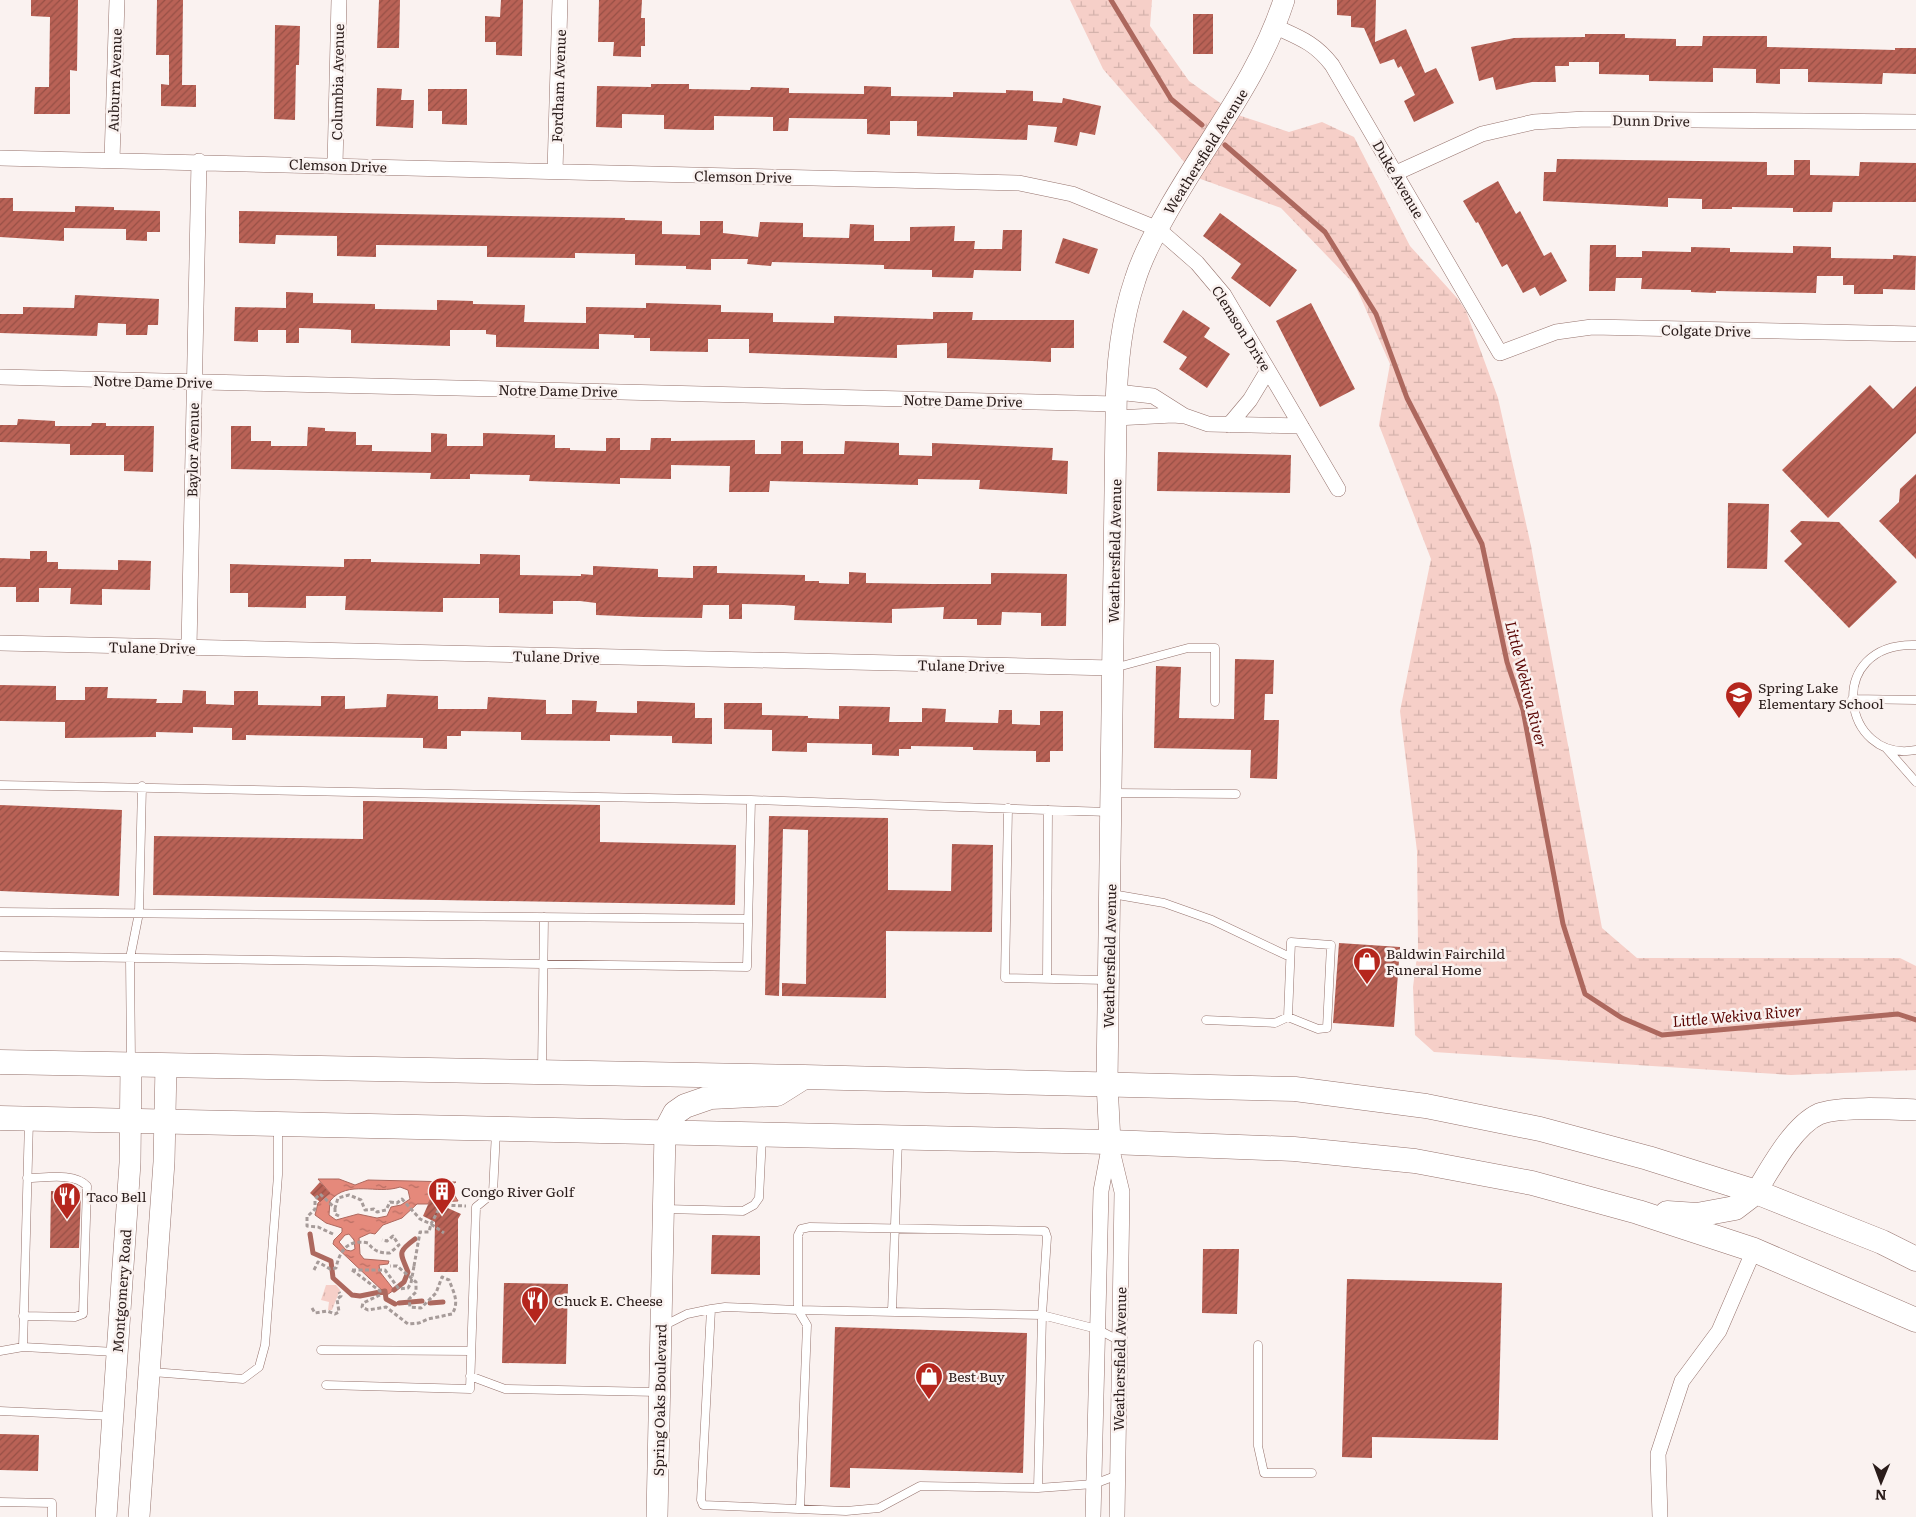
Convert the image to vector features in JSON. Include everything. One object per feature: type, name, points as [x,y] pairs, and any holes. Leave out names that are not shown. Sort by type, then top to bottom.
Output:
[{"type":"main road","points":[[0,1062],[804,1076],[1296,1089],[1426,1106],[1540,1129],[1648,1158],[1756,1192],[1882,1242],[1916,1259]]},
{"type":"main road","points":[[666,1132],[675,1113],[685,1106],[712,1097],[777,1094],[804,1076]]},
{"type":"main road","points":[[0,1118],[1110,1142],[1294,1149],[1415,1161],[1532,1183],[1638,1212],[1754,1250],[1916,1320]]},
{"type":"main road","points":[[1638,1212],[1697,1215],[1735,1208],[1756,1192]]},
{"type":"street","name":"Auburn Avenue","points":[[112,160],[117,0]]},
{"type":"street","name":"Columbia Avenue","points":[[336,165],[339,0]]},
{"type":"street","name":"Fordham Avenue","points":[[555,171],[560,0]]},
{"type":"street","name":"Weathersfield Avenue","points":[[1117,1517],[1118,1340],[1122,1192],[1110,1142],[1107,1083],[1116,405],[1124,318],[1135,278],[1158,228],[1192,169],[1253,74],[1276,27],[1284,0]]},
{"type":"street","name":"Duke Avenue","points":[[1276,27],[1305,40],[1320,50],[1332,65],[1500,353]]},
{"type":"street","name":"Dunn Drive","points":[[1396,173],[1482,134],[1534,122],[1595,119],[1916,122]]},
{"type":"street","name":"Clemson Drive","points":[[0,158],[1020,183],[1072,194],[1158,228],[1197,263],[1224,295],[1338,489]]},
{"type":"street","name":"Baylor Avenue","points":[[189,648],[199,162]]},
{"type":"street","name":"Colgate Drive","points":[[1500,353],[1556,332],[1592,327],[1916,334]]},
{"type":"street","points":[[1229,425],[1250,400],[1268,370]]},
{"type":"street","name":"Notre Dame Drive","points":[[0,377],[1116,405],[1155,415],[1185,416]]},
{"type":"street","name":"Notre Dame Drive","points":[[1116,405],[1153,396],[1185,416],[1208,424],[1301,426]]},
{"type":"street","name":"Tulane Drive","points":[[0,643],[1113,668]]},
{"type":"street","name":"Montgomery Road","points":[[106,1517],[111,1416],[130,1164],[131,1065]]},
{"type":"street","points":[[139,1517],[164,1162],[166,1065]]},
{"type":"street","points":[[1756,1192],[1789,1139],[1819,1114],[1853,1109],[1916,1110]]},
{"type":"street","name":"Spring Oaks Boulevard","points":[[657,1517],[666,1132]]},
{"type":"street","name":"Weathersfield Avenue","points":[[1093,1517],[1101,1191],[1110,1142]]},
{"type":"street","points":[[1660,1517],[1658,1454],[1682,1381],[1719,1331],[1754,1250]]},
{"type":"lane","points":[[1916,645],[1898,644],[1880,651],[1865,663],[1855,680],[1852,699],[1856,719],[1864,731],[1868,736],[1886,748],[1916,782]]},
{"type":"lane","points":[[1113,668],[1188,648],[1215,648],[1215,702]]},
{"type":"lane","points":[[1852,699],[1916,700]]},
{"type":"lane","points":[[1886,748],[1906,752],[1916,750]]},
{"type":"lane","points":[[0,785],[142,786],[751,800],[1048,810],[1111,802],[1236,794]]},
{"type":"lane","points":[[131,1065],[130,958],[139,912],[142,786]]},
{"type":"lane","points":[[0,956],[747,967],[751,800]]},
{"type":"lane","points":[[1008,808],[1005,978],[1108,980]]},
{"type":"lane","points":[[1047,979],[1048,810]]},
{"type":"lane","points":[[1110,894],[1164,903],[1196,914],[1290,957]]},
{"type":"lane","points":[[0,912],[748,919]]},
{"type":"lane","points":[[542,1072],[544,917]]},
{"type":"lane","points":[[1206,1020],[1275,1022],[1288,1017],[1318,1029],[1327,1028],[1331,945],[1290,942],[1288,1017]]},
{"type":"lane","points":[[22,1347],[29,1118]]},
{"type":"lane","points":[[149,1372],[243,1379],[259,1367],[265,1345],[272,1268],[278,1175],[278,1124]]},
{"type":"lane","points":[[326,1385],[470,1388],[476,1207],[493,1193],[496,1129]]},
{"type":"lane","points":[[664,1209],[743,1211],[754,1206],[759,1198],[762,1134]]},
{"type":"lane","points":[[892,1312],[898,1137]]},
{"type":"lane","points":[[23,1316],[75,1318],[84,1314],[87,1186],[81,1180],[69,1178],[27,1178]]},
{"type":"lane","points":[[800,1509],[806,1325],[798,1310],[798,1235],[802,1229],[895,1228],[1045,1231],[1047,1237],[1042,1315],[1038,1488]]},
{"type":"lane","points":[[661,1326],[687,1314],[724,1307],[1042,1315],[1097,1329],[1118,1340]]},
{"type":"lane","points":[[711,1309],[703,1505],[846,1511],[879,1508],[920,1486],[1038,1488],[1094,1484],[1118,1475]]},
{"type":"lane","points":[[1258,1345],[1258,1446],[1264,1472],[1312,1473]]},
{"type":"lane","points":[[0,1351],[22,1347],[116,1352]]},
{"type":"lane","points":[[321,1350],[471,1351]]},
{"type":"lane","points":[[470,1376],[505,1389],[660,1392]]},
{"type":"lane","points":[[0,1411],[111,1416]]},
{"type":"lane","points":[[0,1502],[52,1503],[52,1517]]},
{"type":"path","points":[[441,1192],[446,1206]]},
{"type":"path","points":[[333,1234],[318,1227],[308,1226],[307,1218],[315,1209],[315,1199],[320,1194],[335,1208]]},
{"type":"path","points":[[339,1216],[335,1214],[338,1198],[349,1195],[361,1200],[365,1210],[374,1209],[377,1212],[386,1210],[390,1202],[397,1204],[402,1199],[405,1200],[416,1215],[444,1233]]},
{"type":"path","points":[[390,1266],[397,1266],[416,1282],[416,1292],[409,1300],[410,1308],[421,1308],[430,1300],[441,1285],[442,1278],[450,1282],[450,1288],[456,1300],[456,1308],[452,1314],[428,1318],[419,1324],[408,1324],[386,1307],[372,1311],[362,1307],[363,1303],[368,1299],[380,1293],[352,1270],[385,1270],[399,1289],[408,1288],[411,1283],[414,1266],[420,1232],[429,1232],[431,1224],[442,1205],[466,1206]]},
{"type":"path","points":[[314,1270],[318,1262],[332,1269],[336,1268],[346,1246],[354,1242],[368,1243],[374,1251],[382,1253],[390,1253],[399,1245],[393,1236],[387,1241],[382,1240]]},
{"type":"path","points":[[312,1308],[315,1313],[327,1311],[335,1314],[339,1312],[337,1299],[341,1296],[339,1292]]},
{"type":"green space","points":[[1070,0],[1152,0],[1150,26],[1189,81],[1223,105],[1185,163],[1103,69]]},
{"type":"green space","points":[[1238,115],[1289,132],[1322,122],[1354,137],[1410,246],[1458,299],[1466,311],[1498,398],[1531,546],[1602,928],[1637,958],[1900,958],[1916,966],[1916,1070],[1791,1075],[1434,1052],[1415,1035],[1413,987],[1418,948],[1417,851],[1400,711],[1431,559],[1379,425],[1390,364],[1355,285],[1281,208],[1198,178]]},
{"type":"green space","points":[[326,1285],[336,1285],[340,1290],[332,1310],[328,1310],[329,1302],[321,1300]]},
{"type":"water","points":[[318,1179],[339,1179],[355,1185],[368,1180],[456,1182],[449,1186],[458,1201],[434,1202],[430,1200],[428,1204],[417,1204],[402,1218],[383,1225],[375,1234],[370,1233],[359,1238],[360,1254],[364,1259],[389,1261],[388,1264],[379,1265],[380,1272],[394,1290],[387,1295],[333,1244],[334,1240],[342,1232],[342,1228],[326,1223],[315,1215],[318,1203],[330,1193]],"holes":[[[400,1187],[408,1190],[410,1199],[401,1205],[391,1207],[387,1216],[377,1218],[358,1214],[336,1220],[329,1215],[330,1201],[337,1194],[354,1189],[391,1189]],[[349,1234],[354,1240],[355,1249],[351,1251],[346,1250],[339,1242],[345,1235]]]},
{"type":"building","points":[[31,0],[78,0],[77,71],[70,70],[70,114],[34,114],[35,87],[49,87],[50,17],[31,16]]},
{"type":"building","points":[[157,0],[183,0],[182,85],[196,85],[196,107],[161,106],[161,84],[169,85],[169,55],[156,55]]},
{"type":"building","points":[[379,0],[400,0],[399,48],[377,48]]},
{"type":"building","points":[[501,0],[523,0],[522,56],[496,55],[496,42],[485,42],[485,16],[500,17]]},
{"type":"building","points":[[599,0],[642,0],[641,18],[645,18],[645,46],[641,46],[641,57],[613,56],[614,42],[598,42]]},
{"type":"building","points":[[1337,0],[1376,0],[1375,42],[1406,29],[1425,73],[1436,68],[1454,103],[1414,122],[1404,101],[1415,95],[1401,66],[1398,68],[1394,59],[1380,64],[1364,28],[1351,27],[1351,16],[1337,15]]},
{"type":"building","points":[[1193,14],[1213,14],[1213,54],[1193,54]]},
{"type":"building","points":[[275,25],[300,26],[299,65],[296,65],[295,120],[274,119]]},
{"type":"building","points":[[1585,34],[1625,34],[1625,38],[1676,39],[1676,46],[1702,46],[1703,36],[1767,36],[1767,47],[1895,50],[1895,48],[1916,48],[1916,74],[1883,73],[1882,84],[1808,82],[1808,69],[1780,69],[1780,84],[1756,83],[1756,69],[1713,68],[1713,82],[1649,81],[1649,75],[1599,74],[1599,62],[1569,62],[1569,66],[1555,66],[1556,82],[1532,82],[1496,90],[1493,77],[1479,81],[1471,47],[1514,38],[1585,37]]},
{"type":"building","points":[[651,84],[689,84],[689,89],[750,90],[751,87],[789,88],[789,93],[864,94],[864,86],[891,87],[891,96],[953,97],[953,92],[1006,93],[1006,90],[1033,91],[1033,101],[1062,103],[1063,98],[1101,106],[1095,135],[1080,132],[1077,146],[1054,142],[1057,127],[1028,125],[1027,140],[917,136],[917,121],[890,121],[890,135],[867,134],[867,119],[789,118],[788,131],[773,131],[773,117],[714,116],[714,130],[700,130],[664,129],[664,115],[622,114],[622,128],[596,127],[597,86],[651,87]]},
{"type":"building","points":[[377,88],[402,89],[401,100],[414,100],[413,128],[376,126]]},
{"type":"building","points":[[428,89],[467,89],[467,125],[442,124],[442,111],[428,111]]},
{"type":"building","points":[[1557,159],[1767,162],[1767,175],[1794,175],[1794,160],[1810,160],[1810,175],[1859,176],[1860,162],[1916,163],[1916,202],[1833,202],[1832,212],[1793,212],[1793,208],[1732,207],[1732,209],[1702,209],[1702,199],[1668,198],[1668,207],[1543,201],[1544,172],[1556,172]]},
{"type":"building","points":[[1498,181],[1516,214],[1520,211],[1544,256],[1551,252],[1567,281],[1540,296],[1535,287],[1523,293],[1507,264],[1502,267],[1478,222],[1476,223],[1463,201]]},
{"type":"building","points":[[0,198],[13,198],[13,211],[75,212],[75,206],[114,207],[114,210],[160,211],[160,232],[147,232],[147,241],[126,240],[126,229],[64,228],[64,241],[0,237]]},
{"type":"building","points":[[239,211],[625,218],[625,220],[662,221],[662,234],[700,235],[700,221],[723,221],[723,233],[758,237],[760,222],[803,223],[803,237],[849,238],[850,224],[874,225],[874,241],[910,241],[910,227],[955,226],[954,241],[975,241],[974,249],[1002,249],[1003,230],[1022,230],[1021,271],[974,270],[973,278],[932,277],[932,270],[884,269],[884,265],[772,262],[771,266],[747,264],[748,259],[711,259],[711,270],[686,269],[686,266],[635,265],[635,254],[575,253],[575,258],[487,257],[487,246],[376,245],[376,257],[337,256],[337,236],[276,235],[275,244],[239,243]]},
{"type":"building","points":[[1220,213],[1297,270],[1270,307],[1231,278],[1241,264],[1203,236]]},
{"type":"building","points":[[1063,238],[1098,249],[1089,274],[1055,263]]},
{"type":"building","points":[[1590,245],[1616,245],[1616,257],[1642,257],[1642,251],[1691,252],[1691,247],[1730,248],[1730,252],[1793,253],[1793,246],[1831,247],[1831,258],[1893,259],[1893,255],[1916,256],[1915,290],[1883,289],[1883,294],[1854,294],[1854,285],[1843,285],[1843,276],[1817,276],[1816,293],[1716,291],[1716,293],[1691,292],[1691,290],[1641,289],[1642,278],[1616,278],[1615,291],[1589,291]]},
{"type":"building","points":[[286,292],[313,293],[313,303],[375,304],[375,309],[437,310],[437,300],[473,301],[473,304],[525,305],[524,322],[586,323],[586,307],[646,308],[646,303],[721,305],[721,312],[773,313],[773,322],[834,323],[834,316],[933,319],[933,312],[973,312],[972,320],[1074,320],[1074,348],[1051,348],[1051,362],[947,358],[947,343],[897,345],[897,358],[749,353],[749,339],[708,339],[708,352],[650,351],[650,338],[634,338],[634,335],[599,334],[599,349],[496,347],[496,335],[486,334],[486,330],[450,330],[450,346],[351,343],[351,330],[299,328],[299,343],[286,343],[286,330],[258,330],[258,342],[234,341],[235,307],[286,308]]},
{"type":"building","points":[[75,295],[159,299],[158,325],[148,325],[147,335],[126,335],[126,324],[98,323],[97,336],[0,333],[0,314],[23,314],[23,307],[74,308]]},
{"type":"building","points":[[1311,303],[1355,389],[1320,407],[1276,321]]},
{"type":"building","points":[[1183,310],[1210,328],[1204,337],[1230,354],[1207,388],[1179,369],[1187,357],[1163,342]]},
{"type":"building","points":[[1870,385],[1893,409],[1916,386],[1916,433],[1828,518],[1782,470]]},
{"type":"building","points":[[18,419],[55,421],[55,426],[91,426],[92,423],[106,423],[106,426],[154,426],[153,472],[124,471],[124,455],[70,455],[70,444],[0,442],[0,425],[17,425]]},
{"type":"building","points":[[231,426],[251,426],[251,441],[271,441],[271,446],[307,446],[308,427],[325,428],[325,431],[356,432],[356,445],[372,445],[372,451],[431,452],[431,433],[447,434],[447,446],[483,446],[483,433],[555,435],[555,448],[606,451],[606,438],[620,438],[620,450],[650,450],[651,438],[671,438],[671,441],[755,440],[755,454],[781,454],[781,441],[803,441],[803,454],[844,454],[845,441],[899,443],[899,455],[932,456],[932,443],[1053,448],[1052,460],[1068,461],[1067,494],[979,489],[980,480],[918,479],[918,485],[770,481],[769,492],[729,492],[730,466],[671,465],[671,479],[620,478],[620,484],[529,481],[530,475],[470,474],[470,479],[430,479],[431,473],[231,469]]},
{"type":"building","points":[[1158,452],[1291,455],[1290,493],[1157,491]]},
{"type":"building","points":[[1916,474],[1916,559],[1879,521],[1899,502],[1900,489]]},
{"type":"building","points":[[1728,503],[1769,504],[1767,569],[1727,568]]},
{"type":"building","points":[[1801,521],[1839,522],[1897,582],[1849,628],[1784,561],[1802,544],[1790,531]]},
{"type":"building","points":[[30,551],[47,551],[47,562],[58,562],[58,569],[118,570],[118,560],[151,561],[150,590],[102,589],[102,605],[70,604],[71,588],[39,588],[39,602],[16,602],[16,587],[0,587],[0,558],[30,559]]},
{"type":"building","points":[[480,554],[520,555],[520,575],[593,575],[593,566],[658,569],[658,577],[693,578],[693,566],[717,566],[717,573],[805,575],[805,581],[819,581],[819,583],[849,584],[849,572],[866,573],[866,583],[991,584],[991,573],[1067,574],[1066,626],[1041,626],[1041,613],[1002,612],[1001,625],[977,625],[977,619],[943,619],[944,607],[892,609],[892,623],[794,620],[795,606],[784,605],[742,604],[742,619],[729,619],[729,605],[703,605],[702,618],[643,617],[596,615],[596,603],[580,601],[553,601],[553,614],[499,613],[499,598],[443,598],[443,612],[345,610],[346,596],[306,596],[306,608],[248,607],[248,593],[230,593],[230,564],[344,567],[344,559],[371,559],[371,562],[480,564]]},
{"type":"building","points":[[1235,659],[1274,660],[1273,694],[1265,694],[1264,720],[1279,720],[1277,779],[1250,778],[1251,750],[1154,748],[1156,666],[1181,667],[1179,718],[1234,719]]},
{"type":"building","points":[[0,685],[56,686],[56,700],[85,700],[85,687],[108,687],[107,698],[157,699],[156,703],[182,703],[183,690],[206,691],[206,704],[234,705],[234,691],[258,691],[258,705],[321,706],[321,696],[345,696],[345,709],[386,707],[387,694],[438,696],[438,709],[487,709],[488,697],[546,700],[546,714],[572,714],[572,700],[597,701],[596,712],[637,713],[637,701],[695,703],[695,718],[712,718],[712,744],[672,743],[672,736],[610,735],[610,741],[521,740],[521,732],[461,731],[461,736],[447,736],[447,749],[423,748],[423,738],[246,735],[246,740],[232,740],[232,728],[193,727],[193,733],[156,732],[156,737],[65,738],[65,722],[0,721]]},
{"type":"building","points":[[724,703],[762,703],[762,715],[839,719],[839,706],[890,707],[889,722],[922,722],[922,708],[946,709],[945,722],[998,723],[999,710],[1012,710],[1012,724],[1040,725],[1040,711],[1063,711],[1063,751],[1050,751],[1050,762],[1036,762],[1036,751],[973,750],[973,747],[911,746],[911,749],[899,749],[899,756],[872,755],[872,744],[807,743],[807,752],[772,751],[772,730],[724,729]]},
{"type":"building","points":[[363,801],[600,805],[600,842],[736,845],[735,905],[153,895],[154,836],[363,839]]},
{"type":"building","points":[[0,805],[122,810],[119,896],[0,891]]},
{"type":"building","points":[[769,816],[888,818],[888,890],[951,891],[952,844],[993,845],[992,932],[886,931],[886,998],[782,996],[782,983],[806,984],[808,830],[783,829],[779,996],[765,995]]},
{"type":"building","name":"Baldwin Fairchild Funeral Home","points":[[1339,943],[1400,947],[1394,1027],[1333,1023]]},
{"type":"building","points":[[320,1182],[330,1193],[320,1202],[310,1193]]},
{"type":"building","points":[[51,1191],[81,1192],[79,1248],[50,1248]]},
{"type":"building","points":[[430,1200],[461,1214],[458,1219],[458,1272],[434,1272],[435,1222],[423,1216]]},
{"type":"building","points":[[712,1235],[760,1236],[760,1275],[711,1274]]},
{"type":"building","points":[[1203,1249],[1239,1249],[1237,1314],[1202,1313]]},
{"type":"building","points":[[1347,1279],[1502,1283],[1498,1440],[1372,1437],[1372,1458],[1342,1457]]},
{"type":"building","name":"Chuck E. Cheese","points":[[504,1283],[568,1284],[566,1364],[502,1363]]},
{"type":"building","name":"Best Buy","points":[[835,1327],[1027,1333],[1023,1473],[850,1468],[850,1488],[830,1487]]},
{"type":"building","points":[[0,1434],[39,1435],[38,1471],[0,1470]]},
{"type":"waterway","name":"Little Wekiva River","points":[[1111,0],[1171,99],[1202,125]]},
{"type":"waterway","name":"Little Wekiva River","points":[[1225,145],[1325,232],[1376,314],[1407,398],[1482,544],[1507,662],[1523,710],[1563,924],[1585,994],[1622,1018],[1662,1035],[1898,1014],[1916,1020]]},
{"type":"waterway","points":[[310,1234],[313,1253],[331,1261],[333,1278],[352,1295],[360,1296],[385,1291],[386,1299],[395,1304]]},
{"type":"waterway","points":[[394,1290],[404,1282],[408,1272],[402,1257],[403,1251],[415,1239]]},
{"type":"waterway","points":[[399,1303],[422,1301]]},
{"type":"waterway","points":[[430,1303],[443,1302]]},
{"type":"place","name":"Spring Lake Elementary School","points":[[1739,719]]},
{"type":"place","name":"Baldwin Fairchild Funeral Home","points":[[1367,985]]},
{"type":"place","name":"Congo River Golf","points":[[442,1215]]},
{"type":"place","name":"Taco Bell","points":[[67,1220]]},
{"type":"place","name":"Chuck E. Cheese","points":[[535,1324]]},
{"type":"place","name":"Best Buy","points":[[929,1400]]}]
